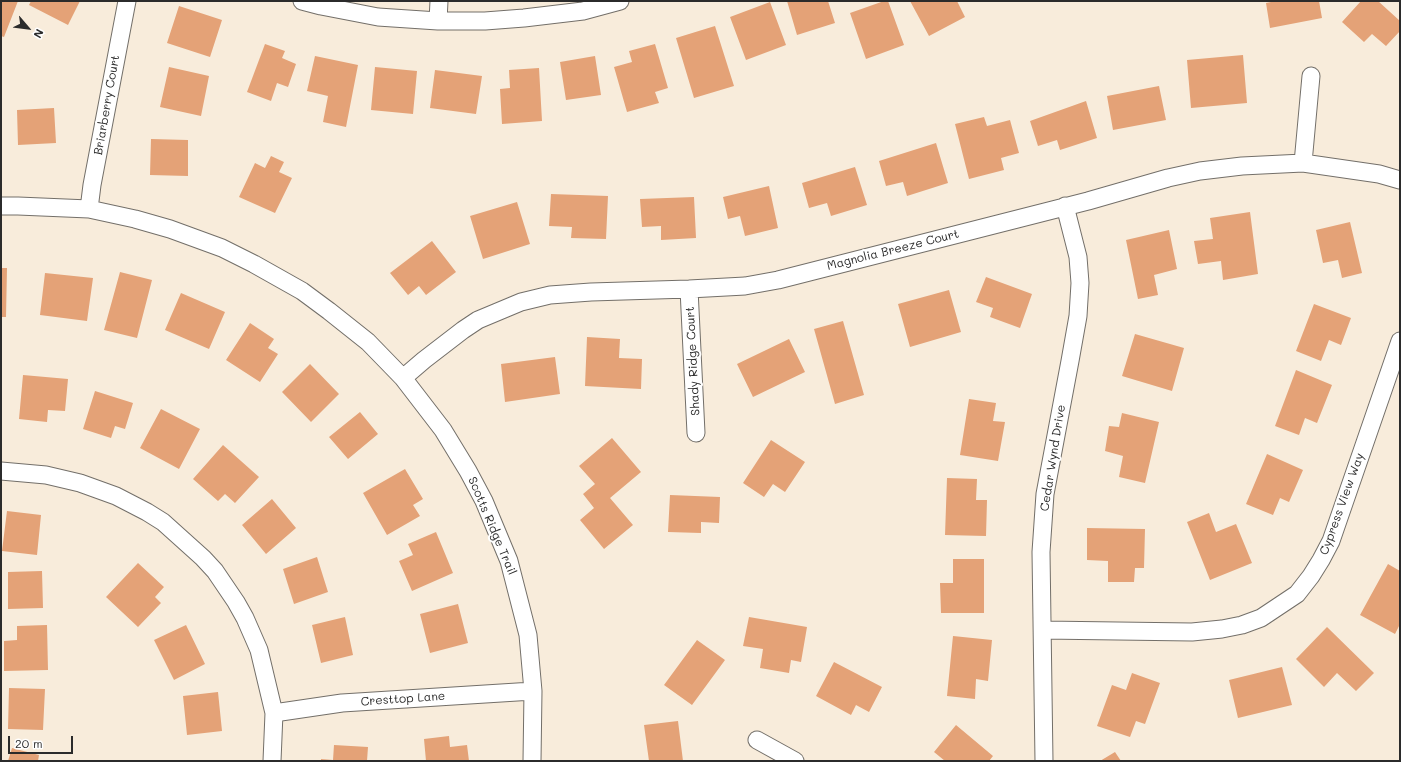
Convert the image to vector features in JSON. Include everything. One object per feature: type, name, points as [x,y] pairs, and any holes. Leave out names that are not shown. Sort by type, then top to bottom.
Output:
[{"type":"street","name":"Briarberry Court","points":[[89,209],[119,38],[127,1]]},
{"type":"street","points":[[302,1],[378,17],[438,21],[485,21],[539,17],[583,11],[620,1]]},
{"type":"street","points":[[438,21],[439,1]]},
{"type":"street","points":[[1303,163],[1311,76]]},
{"type":"street","name":"Magnolia Breeze Court","points":[[403,378],[424,360],[478,320],[520,302],[550,295],[746,286],[778,280],[1168,178],[1200,171],[1242,166],[1303,163],[1379,174],[1400,180]]},
{"type":"street","name":"Scotts Ridge Trail","points":[[1,206],[89,209],[135,219],[170,229],[222,248],[302,291],[368,342],[403,378],[443,430],[468,471],[484,501],[507,555],[528,635],[533,691],[532,761]]},
{"type":"street","name":"Cedar Wynd Drive","points":[[1044,761],[1041,552],[1045,494],[1078,316],[1080,283],[1078,257],[1065,206]]},
{"type":"street","name":"Shady Ridge Court","points":[[689,289],[696,433]]},
{"type":"street","name":"Cypress View Way","points":[[1043,630],[1192,632],[1222,629],[1242,625],[1261,618],[1297,594],[1321,560],[1330,541],[1400,341]]},
{"type":"street","points":[[1,471],[46,475],[80,483],[116,496],[147,512],[177,534],[215,571],[245,618],[259,650],[274,713],[272,761]]},
{"type":"street","name":"Cresttop Lane","points":[[274,713],[342,704],[533,691]]},
{"type":"street","points":[[757,740],[794,761]]},
{"type":"building","points":[[1,1],[18,1],[4,37],[1,36]]},
{"type":"building","points":[[31,1],[80,1],[68,25],[29,5]]},
{"type":"building","points":[[787,1],[828,1],[835,23],[797,35]]},
{"type":"building","points":[[884,1],[888,1],[904,45],[866,59],[850,13]]},
{"type":"building","points":[[910,1],[957,1],[965,17],[929,36]]},
{"type":"building","points":[[1276,1],[1319,1],[1322,18],[1270,28],[1266,3]]},
{"type":"building","points":[[1361,1],[1378,1],[1400,21],[1400,31],[1386,46],[1372,34],[1364,42],[1342,22]]},
{"type":"building","points":[[770,2],[786,45],[746,60],[730,17]]},
{"type":"building","points":[[179,6],[222,20],[210,57],[167,43]]},
{"type":"building","points":[[715,26],[734,86],[694,98],[676,38]]},
{"type":"building","points":[[265,44],[285,51],[282,58],[296,64],[288,87],[277,83],[271,101],[247,92]]},
{"type":"building","points":[[655,44],[668,88],[655,92],[659,103],[627,112],[614,67],[632,62],[629,51]]},
{"type":"building","points":[[1243,55],[1247,103],[1191,108],[1187,60]]},
{"type":"building","points":[[315,56],[358,65],[346,127],[323,122],[328,96],[307,91]]},
{"type":"building","points":[[595,56],[601,95],[566,100],[560,62]]},
{"type":"building","points":[[169,67],[209,76],[201,116],[160,107]]},
{"type":"building","points":[[375,67],[417,71],[413,114],[371,110]]},
{"type":"building","points":[[539,68],[542,121],[502,124],[500,89],[510,88],[509,70]]},
{"type":"building","points":[[435,70],[482,76],[476,114],[430,108]]},
{"type":"building","points":[[1159,86],[1166,120],[1113,130],[1107,96]]},
{"type":"building","points":[[1086,101],[1097,138],[1060,150],[1057,140],[1038,146],[1030,121]]},
{"type":"building","points":[[54,108],[56,143],[18,145],[17,110]]},
{"type":"building","points":[[984,117],[987,126],[1010,120],[1019,153],[1001,158],[1004,170],[969,179],[955,124]]},
{"type":"building","points":[[151,139],[188,140],[188,176],[150,175]]},
{"type":"building","points":[[936,143],[948,183],[907,196],[903,182],[886,186],[879,161]]},
{"type":"building","points":[[271,156],[284,162],[279,172],[292,178],[275,213],[239,197],[255,163],[265,168]]},
{"type":"building","points":[[855,167],[867,205],[831,216],[827,203],[809,208],[802,183]]},
{"type":"building","points":[[769,186],[778,228],[745,236],[740,216],[728,219],[723,197]]},
{"type":"building","points":[[551,194],[608,196],[606,239],[571,238],[572,227],[549,226]]},
{"type":"building","points":[[694,197],[696,238],[661,240],[661,226],[642,227],[640,199]]},
{"type":"building","points":[[517,202],[530,244],[483,259],[470,216]]},
{"type":"building","points":[[1250,212],[1258,274],[1223,280],[1221,261],[1198,264],[1194,241],[1213,239],[1210,218]]},
{"type":"building","points":[[1350,222],[1362,273],[1342,278],[1338,260],[1323,263],[1316,230]]},
{"type":"building","points":[[1169,230],[1177,269],[1154,275],[1158,295],[1138,299],[1126,240]]},
{"type":"building","points":[[432,241],[456,272],[426,295],[419,286],[408,295],[390,273]]},
{"type":"building","points":[[1,268],[7,268],[6,317],[1,317]]},
{"type":"building","points":[[120,272],[152,280],[137,338],[104,330]]},
{"type":"building","points":[[45,273],[93,278],[87,321],[40,315]]},
{"type":"building","points":[[986,277],[1032,294],[1020,328],[990,317],[993,308],[976,302]]},
{"type":"building","points":[[949,290],[961,332],[910,347],[898,304]]},
{"type":"building","points":[[181,293],[225,312],[209,349],[165,330]]},
{"type":"building","points":[[1314,304],[1351,318],[1341,345],[1329,340],[1321,361],[1296,351]]},
{"type":"building","points":[[843,321],[864,395],[835,404],[814,329]]},
{"type":"building","points":[[250,323],[274,339],[268,348],[278,354],[260,382],[226,360]]},
{"type":"building","points":[[1135,334],[1184,348],[1172,391],[1122,376]]},
{"type":"building","points":[[587,337],[620,339],[619,358],[642,359],[641,389],[585,386]]},
{"type":"building","points":[[789,339],[805,372],[753,397],[737,364]]},
{"type":"building","points":[[555,357],[560,394],[505,402],[501,364]]},
{"type":"building","points":[[310,364],[339,394],[311,422],[282,392]]},
{"type":"building","points":[[1296,370],[1332,385],[1317,423],[1305,418],[1299,435],[1275,426]]},
{"type":"building","points":[[23,375],[68,379],[65,411],[48,410],[47,422],[19,419]]},
{"type":"building","points":[[95,391],[133,403],[125,429],[115,426],[111,438],[83,429]]},
{"type":"building","points":[[969,399],[996,403],[993,421],[1005,422],[998,461],[960,455]]},
{"type":"building","points":[[161,409],[200,429],[179,469],[140,448]]},
{"type":"building","points":[[360,412],[378,434],[348,459],[329,437]]},
{"type":"building","points":[[1122,413],[1159,422],[1145,483],[1119,477],[1123,456],[1105,451],[1109,426],[1119,427]]},
{"type":"building","points":[[612,438],[641,472],[610,498],[633,525],[604,549],[580,520],[594,508],[583,494],[595,484],[579,466]]},
{"type":"building","points":[[771,440],[805,462],[785,492],[773,484],[764,497],[743,483]]},
{"type":"building","points":[[223,445],[259,477],[235,503],[225,494],[218,501],[193,479]]},
{"type":"building","points":[[1267,454],[1303,470],[1289,502],[1280,498],[1273,515],[1246,504]]},
{"type":"building","points":[[405,469],[423,499],[413,505],[420,516],[387,535],[363,493]]},
{"type":"building","points":[[947,478],[977,479],[976,500],[987,500],[986,536],[945,535]]},
{"type":"building","points":[[670,495],[720,497],[719,523],[701,522],[701,533],[668,532]]},
{"type":"building","points":[[272,499],[296,528],[266,554],[242,525]]},
{"type":"building","points":[[7,511],[41,515],[37,555],[2,551]]},
{"type":"building","points":[[1209,513],[1216,532],[1236,524],[1252,563],[1210,580],[1187,522]]},
{"type":"building","points":[[1087,528],[1145,529],[1144,568],[1135,568],[1134,582],[1108,582],[1108,561],[1087,560]]},
{"type":"building","points":[[436,532],[453,573],[412,591],[399,561],[413,555],[408,544]]},
{"type":"building","points":[[317,557],[328,592],[294,604],[283,569]]},
{"type":"building","points":[[953,559],[984,559],[984,613],[941,613],[940,583],[953,583]]},
{"type":"building","points":[[138,563],[164,587],[155,597],[161,603],[138,627],[106,597]]},
{"type":"building","points":[[1388,564],[1400,571],[1400,624],[1395,634],[1360,615]]},
{"type":"building","points":[[42,571],[43,608],[8,609],[8,572]]},
{"type":"building","points":[[458,604],[468,643],[430,653],[420,614]]},
{"type":"building","points":[[345,617],[353,655],[321,663],[312,625]]},
{"type":"building","points":[[749,617],[807,627],[801,662],[791,660],[789,673],[760,668],[763,649],[743,646]]},
{"type":"building","points":[[47,625],[48,670],[4,671],[4,641],[17,640],[17,626]]},
{"type":"building","points":[[186,625],[205,664],[174,680],[154,640]]},
{"type":"building","points":[[1327,627],[1374,673],[1356,691],[1337,673],[1324,687],[1296,659]]},
{"type":"building","points":[[953,636],[992,640],[988,681],[976,679],[975,699],[947,696]]},
{"type":"building","points":[[697,640],[725,660],[692,705],[664,685]]},
{"type":"building","points":[[834,662],[882,687],[869,712],[856,705],[851,715],[816,696]]},
{"type":"building","points":[[1282,667],[1292,705],[1238,718],[1229,680]]},
{"type":"building","points":[[1132,673],[1160,683],[1145,724],[1136,721],[1130,737],[1097,726],[1112,685],[1126,690]]},
{"type":"building","points":[[9,688],[45,689],[43,730],[8,729]]},
{"type":"building","points":[[218,692],[222,731],[187,735],[183,696]]},
{"type":"building","points":[[678,721],[683,761],[649,761],[644,725]]},
{"type":"building","points":[[956,725],[993,756],[989,761],[945,761],[934,752]]},
{"type":"building","points":[[449,736],[450,747],[467,745],[469,761],[426,761],[424,739]]},
{"type":"building","points":[[334,745],[368,747],[367,761],[321,761],[321,759],[333,760]]},
{"type":"building","points":[[12,748],[39,755],[38,761],[8,761]]},
{"type":"building","points":[[1115,752],[1121,761],[1100,761]]}]
